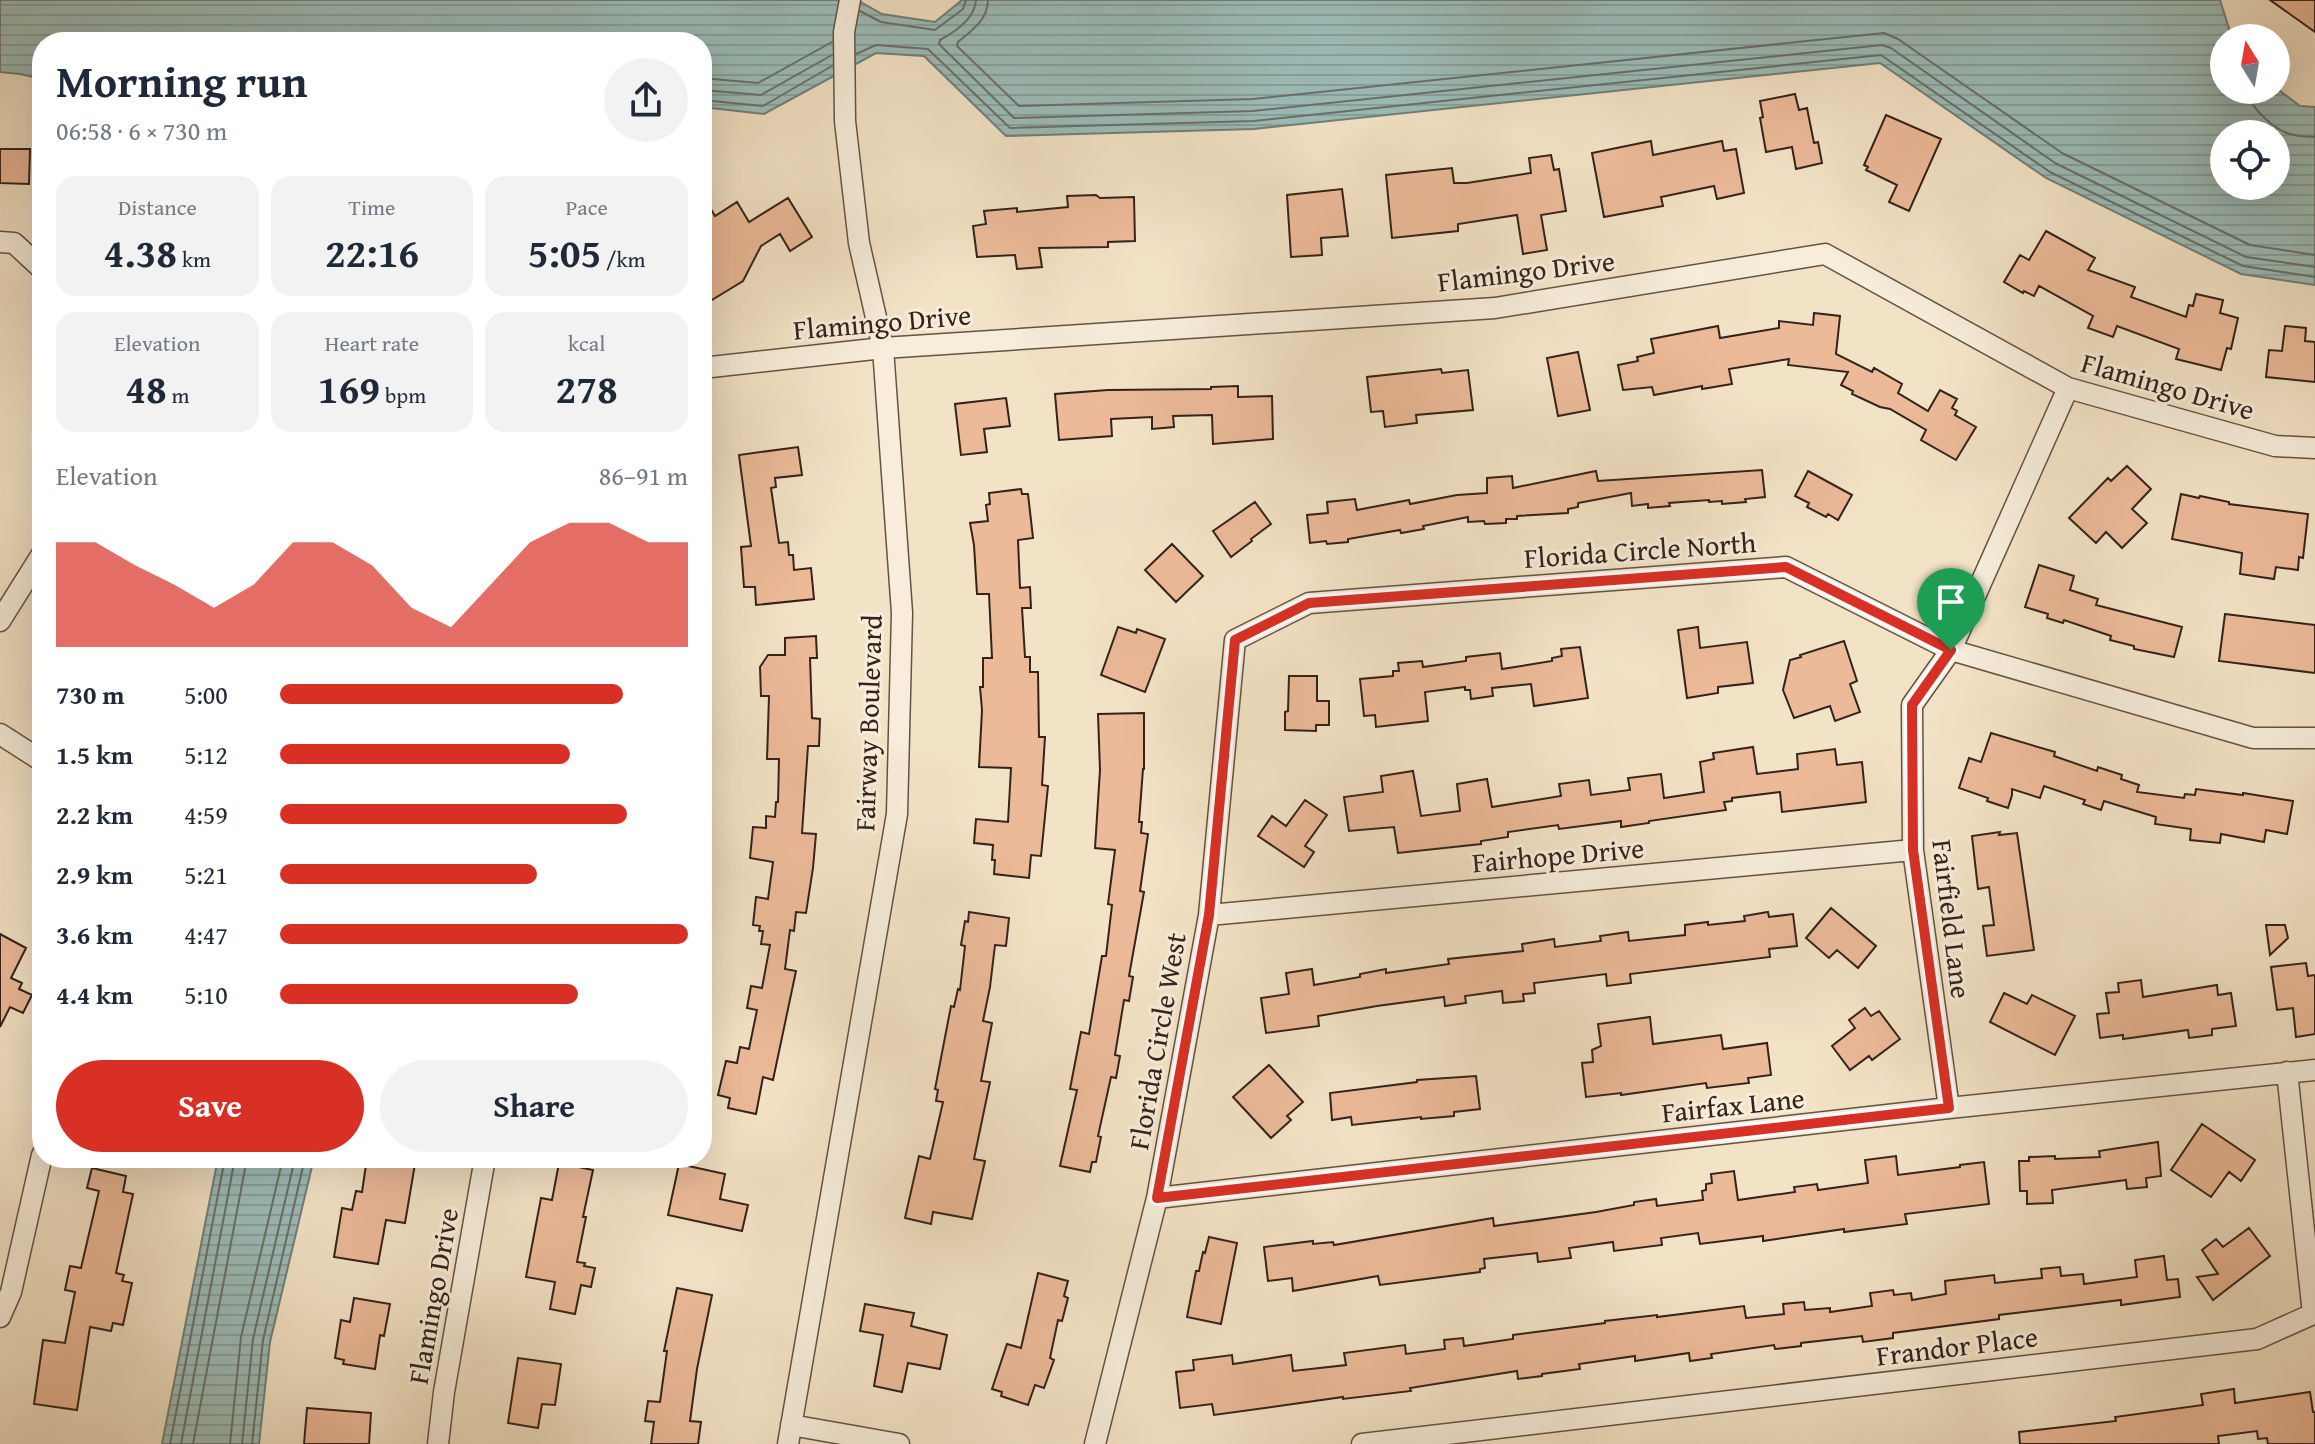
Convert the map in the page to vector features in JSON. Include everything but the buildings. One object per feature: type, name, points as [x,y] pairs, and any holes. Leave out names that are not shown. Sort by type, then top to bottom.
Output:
[{"type":"street","name":"Fairway Boulevard","points":[[789,1435],[897,814],[902,613],[883,348],[859,243],[845,121],[844,32],[850,0]]},
{"type":"street","points":[[0,242],[14,243],[32,260]]},
{"type":"street","name":"Flamingo Drive","points":[[712,367],[883,348],[1495,308],[1825,254],[2068,388],[2275,446],[2315,448]]},
{"type":"street","name":"Fairfield Lane","points":[[1949,1108],[1913,850],[1912,705],[1951,650],[2068,388]]},
{"type":"street","name":"Florida Circle North","points":[[1235,640],[1309,603],[1786,567],[1951,650],[2253,738],[2315,738]]},
{"type":"street","points":[[0,621],[32,570]]},
{"type":"street","name":"Florida Circle West","points":[[1095,1444],[1157,1198],[1209,915],[1235,640]]},
{"type":"street","points":[[0,734],[32,755]]},
{"type":"street","name":"Fairhope Drive","points":[[1209,915],[1913,850]]},
{"type":"street","name":"Fairfax Lane","points":[[1157,1198],[1949,1108],[2315,1070]]},
{"type":"street","name":"Frandor Place","points":[[1362,1444],[2257,1339],[2313,1314],[2287,1072]]},
{"type":"street","points":[[0,1317],[11,1292],[39,1168]]},
{"type":"street","name":"Flamingo Drive","points":[[438,1444],[444,1392],[483,1168]]},
{"type":"street","points":[[789,1435],[899,1444]]},
{"type":"water","points":[[0,0],[857,0],[882,14],[935,22],[962,0],[2220,0],[2228,24],[2210,24],[2210,104],[2290,104],[2290,98],[2300,106],[2315,107],[2315,285],[2241,274],[2046,178],[1880,63],[1254,129],[1006,136],[924,56],[876,53],[764,114],[712,108],[712,32],[32,32],[32,77],[0,72]]},
{"type":"water","points":[[216,1168],[312,1168],[270,1342],[259,1444],[162,1444]]},
{"type":"route","points":[[1786,567],[1951,650],[1912,705],[1913,850],[1949,1108],[1157,1198],[1209,915],[1235,640],[1309,603],[1786,567]]}]
